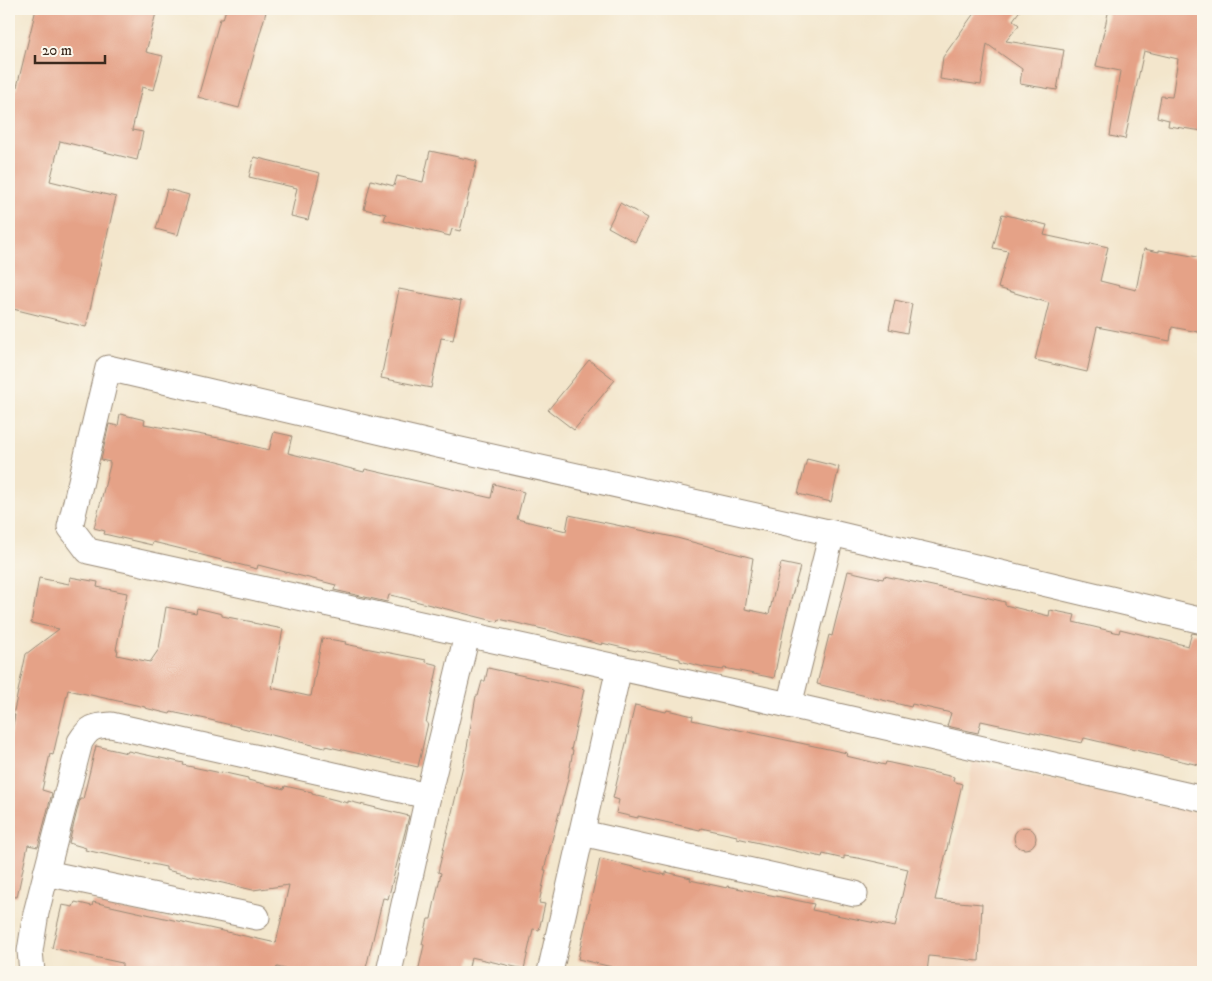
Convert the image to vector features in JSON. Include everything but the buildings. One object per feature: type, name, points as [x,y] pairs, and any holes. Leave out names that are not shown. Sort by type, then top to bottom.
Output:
[{"type":"street","points":[[1203,621],[832,533],[438,445],[108,368],[70,527],[88,552],[789,705],[1203,800]]},
{"type":"street","points":[[789,705],[832,533]]},
{"type":"street","points":[[389,972],[428,796],[467,635]]},
{"type":"street","points":[[550,972],[619,668]]},
{"type":"street","points":[[32,972],[30,951],[36,913],[80,742],[87,731],[97,726],[111,726],[428,796]]},
{"type":"street","points":[[582,833],[855,894]]},
{"type":"street","points":[[46,873],[257,917]]},
{"type":"shaded area","points":[[973,763],[1203,814],[1203,972],[927,972]]}]
